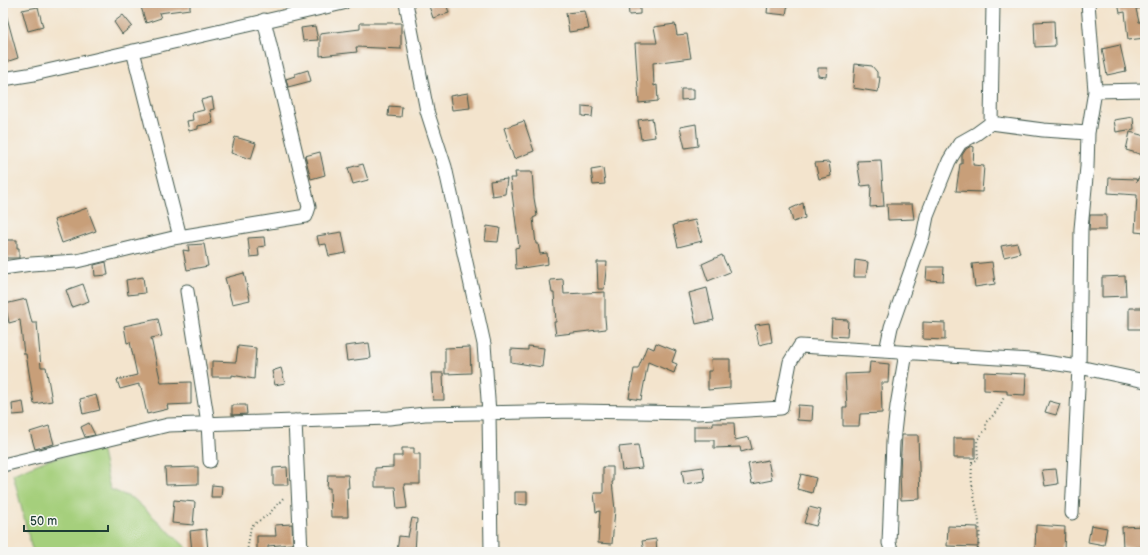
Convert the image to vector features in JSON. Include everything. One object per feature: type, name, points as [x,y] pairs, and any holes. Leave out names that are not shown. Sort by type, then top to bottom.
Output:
[{"type":"street","points":[[3,79],[34,74],[342,3]]},
{"type":"street","points":[[406,3],[427,111],[445,167],[484,344],[489,413],[491,552]]},
{"type":"street","points":[[991,122],[993,3]]},
{"type":"street","points":[[1072,513],[1080,368],[1081,229],[1087,167],[1088,133],[1095,91],[1088,3]]},
{"type":"street","points":[[3,268],[31,264],[77,261],[180,236],[306,216],[309,207],[264,20]]},
{"type":"street","points":[[133,51],[180,236]]},
{"type":"street","points":[[1095,91],[1145,90]]},
{"type":"street","points":[[886,351],[891,327],[923,236],[926,216],[940,186],[949,161],[960,143],[976,134],[991,122],[1043,130],[1088,133]]},
{"type":"street","points":[[187,291],[208,423],[210,461]]},
{"type":"street","points":[[3,465],[168,424],[388,418],[425,414],[574,411],[697,413],[781,408],[790,362],[800,346],[1031,360],[1145,381]]},
{"type":"street","points":[[892,552],[889,543],[893,442],[897,406],[906,353]]},
{"type":"street","points":[[295,421],[300,552]]},
{"type":"path","points":[[977,552],[980,544],[980,524],[972,483],[972,462],[978,459],[977,440],[986,429],[986,422],[992,418],[1004,397]]},
{"type":"path","points":[[247,552],[250,526],[268,515],[284,496]]},
{"type":"green space","points":[[101,448],[110,489],[134,499],[191,552],[34,552],[31,546],[13,474],[47,460]]},
{"type":"building","points":[[154,3],[190,3],[190,9],[159,13],[161,18],[146,23],[141,7]]},
{"type":"building","points":[[439,3],[446,3],[449,13],[433,18],[429,6]]},
{"type":"building","points":[[628,3],[640,3],[640,14],[629,15]]},
{"type":"building","points":[[768,3],[788,3],[786,15],[767,13]]},
{"type":"building","points":[[1118,3],[1145,3],[1145,7],[1136,9],[1139,22],[1145,22],[1145,38],[1128,40],[1125,12],[1120,13]]},
{"type":"building","points":[[38,7],[43,27],[28,31],[22,10]]},
{"type":"building","points":[[585,11],[589,29],[569,32],[566,13]]},
{"type":"building","points":[[3,14],[6,14],[18,58],[6,62],[3,55]]},
{"type":"building","points":[[123,15],[132,26],[122,34],[114,22]]},
{"type":"building","points":[[1054,21],[1055,46],[1035,47],[1034,22]]},
{"type":"building","points":[[360,23],[401,23],[401,49],[356,47],[357,52],[320,56],[320,34],[360,29]]},
{"type":"building","points":[[675,24],[677,35],[687,34],[691,58],[653,63],[654,86],[657,85],[658,101],[639,103],[635,43],[657,43],[654,27]]},
{"type":"building","points":[[315,26],[318,40],[303,41],[301,28]]},
{"type":"building","points":[[1120,45],[1126,71],[1107,75],[1102,49]]},
{"type":"building","points":[[855,64],[872,66],[877,72],[877,77],[880,77],[878,92],[853,88]]},
{"type":"building","points":[[818,68],[827,68],[826,77],[818,76]]},
{"type":"building","points":[[308,70],[311,81],[288,87],[286,79],[295,76],[295,74]]},
{"type":"building","points":[[681,89],[694,89],[694,99],[681,100]]},
{"type":"building","points":[[468,93],[470,108],[452,110],[450,96]]},
{"type":"building","points":[[212,97],[214,109],[210,110],[213,123],[198,126],[198,129],[189,131],[187,121],[193,120],[192,113],[204,110],[201,100]]},
{"type":"building","points":[[389,106],[402,107],[401,117],[388,116]]},
{"type":"building","points":[[582,106],[593,107],[592,117],[582,116]]},
{"type":"building","points":[[1133,117],[1134,129],[1116,132],[1114,120]]},
{"type":"building","points":[[652,118],[655,137],[641,139],[638,120]]},
{"type":"building","points":[[524,121],[534,151],[514,159],[504,128]]},
{"type":"building","points":[[696,124],[698,146],[685,148],[680,127]]},
{"type":"building","points":[[1130,132],[1145,136],[1145,148],[1143,155],[1126,150]]},
{"type":"building","points":[[235,137],[256,143],[251,159],[231,153]]},
{"type":"building","points":[[971,146],[974,147],[973,165],[984,166],[982,192],[956,191],[960,164],[962,164],[962,155],[966,149]]},
{"type":"building","points":[[320,152],[325,175],[311,179],[305,156]]},
{"type":"building","points":[[881,160],[884,206],[870,207],[871,185],[861,186],[857,161]]},
{"type":"building","points":[[829,162],[831,176],[819,179],[815,163]]},
{"type":"building","points":[[363,164],[368,180],[353,184],[348,168]]},
{"type":"building","points":[[603,168],[605,184],[593,185],[591,170]]},
{"type":"building","points":[[515,172],[532,172],[537,216],[533,218],[536,244],[538,244],[540,254],[547,253],[548,264],[516,269],[515,248],[519,247],[510,178],[516,178]]},
{"type":"building","points":[[1109,178],[1136,179],[1137,182],[1138,178],[1145,178],[1145,233],[1135,232],[1137,195],[1108,193]]},
{"type":"building","points":[[507,179],[505,194],[492,196],[490,181]]},
{"type":"building","points":[[803,203],[805,218],[793,222],[790,209]]},
{"type":"building","points":[[887,204],[912,204],[914,219],[888,220]]},
{"type":"building","points":[[87,208],[96,231],[62,243],[54,220]]},
{"type":"building","points":[[1090,215],[1106,215],[1106,230],[1089,230]]},
{"type":"building","points":[[695,220],[702,241],[678,247],[673,225]]},
{"type":"building","points":[[487,226],[500,228],[498,242],[485,241]]},
{"type":"building","points":[[342,232],[346,253],[329,256],[326,244],[319,245],[317,236]]},
{"type":"building","points":[[264,237],[265,246],[258,247],[259,256],[250,257],[248,238]]},
{"type":"building","points":[[3,240],[17,240],[19,258],[3,258]]},
{"type":"building","points":[[1017,243],[1020,253],[1004,257],[1001,246]]},
{"type":"building","points":[[204,244],[208,266],[187,270],[183,250],[189,251],[188,245]]},
{"type":"building","points":[[722,255],[730,272],[708,281],[702,264]]},
{"type":"building","points":[[855,260],[868,262],[866,277],[854,277]]},
{"type":"building","points":[[106,262],[108,275],[95,276],[94,265]]},
{"type":"building","points":[[597,262],[607,262],[604,289],[598,289]]},
{"type":"building","points":[[992,262],[995,284],[975,287],[972,264]]},
{"type":"building","points":[[927,267],[944,267],[943,281],[926,280]]},
{"type":"building","points":[[244,273],[250,300],[232,304],[225,278]]},
{"type":"building","points":[[1125,276],[1126,296],[1102,297],[1102,277]]},
{"type":"building","points":[[143,277],[145,293],[128,295],[126,280]]},
{"type":"building","points":[[563,279],[564,294],[605,292],[606,329],[556,335],[554,322],[556,322],[554,293],[552,293],[550,280]]},
{"type":"building","points":[[83,284],[89,301],[72,307],[66,290]]},
{"type":"building","points":[[707,288],[714,320],[696,324],[689,293]]},
{"type":"building","points":[[26,299],[32,323],[37,323],[41,367],[46,367],[52,401],[34,404],[26,354],[24,354],[20,320],[9,323],[5,304]]},
{"type":"building","points":[[1129,308],[1145,308],[1145,329],[1129,329]]},
{"type":"building","points":[[158,319],[162,336],[151,338],[161,383],[191,382],[191,404],[167,405],[168,409],[147,414],[139,384],[120,389],[117,380],[137,375],[130,342],[127,343],[124,326]]},
{"type":"building","points":[[832,319],[848,320],[847,337],[831,336]]},
{"type":"building","points":[[923,322],[945,323],[945,340],[923,339]]},
{"type":"building","points":[[769,323],[772,342],[759,345],[755,325]]},
{"type":"building","points":[[369,343],[371,358],[347,361],[345,346]]},
{"type":"building","points":[[656,343],[676,351],[672,362],[677,364],[674,373],[648,362],[641,400],[629,398],[634,369],[638,369],[647,346],[654,349]]},
{"type":"building","points":[[238,346],[256,348],[254,379],[232,375],[232,377],[212,377],[212,361],[236,362]]},
{"type":"building","points":[[528,346],[544,348],[542,367],[511,362],[511,349],[528,350]]},
{"type":"building","points":[[470,347],[471,373],[445,374],[445,348]]},
{"type":"building","points":[[711,359],[730,359],[730,388],[708,390],[708,371],[712,371]]},
{"type":"building","points":[[870,362],[889,364],[888,383],[881,383],[882,413],[860,414],[859,426],[843,426],[843,407],[847,407],[845,374],[869,373]]},
{"type":"building","points":[[281,368],[285,383],[275,385],[272,371]]},
{"type":"building","points":[[984,372],[1026,374],[1025,395],[1007,394],[1007,391],[984,390]]},
{"type":"building","points":[[431,373],[443,373],[444,400],[433,400]]},
{"type":"building","points":[[96,395],[100,410],[83,414],[80,399]]},
{"type":"building","points":[[1049,401],[1060,404],[1056,415],[1045,412]]},
{"type":"building","points":[[23,402],[25,414],[13,415],[12,404]]},
{"type":"building","points":[[232,405],[246,405],[247,414],[232,415]]},
{"type":"building","points":[[798,405],[813,406],[812,421],[797,420]]},
{"type":"building","points":[[89,423],[95,435],[85,437],[81,427]]},
{"type":"building","points":[[713,423],[734,423],[735,440],[749,437],[752,449],[741,452],[740,447],[714,448],[714,440],[694,440],[694,426],[713,426]]},
{"type":"building","points":[[49,426],[54,444],[35,449],[30,432]]},
{"type":"building","points":[[902,435],[918,435],[920,499],[901,500],[900,470]]},
{"type":"building","points":[[954,438],[975,438],[975,458],[954,458]]},
{"type":"building","points":[[638,445],[642,468],[622,470],[619,447]]},
{"type":"building","points":[[402,448],[414,448],[414,454],[420,454],[420,484],[404,484],[407,508],[397,509],[395,487],[375,487],[375,468],[393,467],[393,456],[402,456]]},
{"type":"building","points":[[768,460],[772,480],[752,484],[748,464]]},
{"type":"building","points":[[198,467],[198,484],[166,485],[165,468]]},
{"type":"building","points":[[287,467],[288,485],[273,485],[273,468]]},
{"type":"building","points":[[603,467],[613,467],[612,482],[615,510],[612,544],[598,543],[600,511],[596,512],[594,493],[603,493]]},
{"type":"building","points":[[703,467],[705,481],[684,484],[682,470]]},
{"type":"building","points":[[1056,469],[1058,484],[1045,486],[1042,470]]},
{"type":"building","points":[[801,474],[816,478],[812,493],[797,489]]},
{"type":"building","points":[[328,475],[348,475],[348,517],[331,517],[330,488],[327,488]]},
{"type":"building","points":[[212,485],[222,486],[221,497],[211,497]]},
{"type":"building","points":[[515,492],[527,492],[527,505],[515,504]]},
{"type":"building","points":[[174,500],[195,502],[193,525],[172,523]]},
{"type":"building","points":[[809,507],[821,510],[816,526],[804,523]]},
{"type":"building","points":[[412,518],[417,519],[415,552],[397,552],[399,536],[408,537]]},
{"type":"building","points":[[292,524],[293,544],[268,546],[268,552],[257,552],[257,536],[276,536],[275,525]]},
{"type":"building","points":[[1036,525],[1065,527],[1064,550],[1035,549]]},
{"type":"building","points":[[1091,525],[1107,528],[1104,545],[1088,542]]},
{"type":"building","points":[[948,526],[978,527],[978,547],[947,546]]},
{"type":"building","points":[[1143,526],[1145,547],[1123,548],[1122,527]]},
{"type":"building","points":[[206,529],[208,551],[192,552],[190,531]]},
{"type":"building","points":[[656,539],[657,552],[644,552],[642,541]]}]
